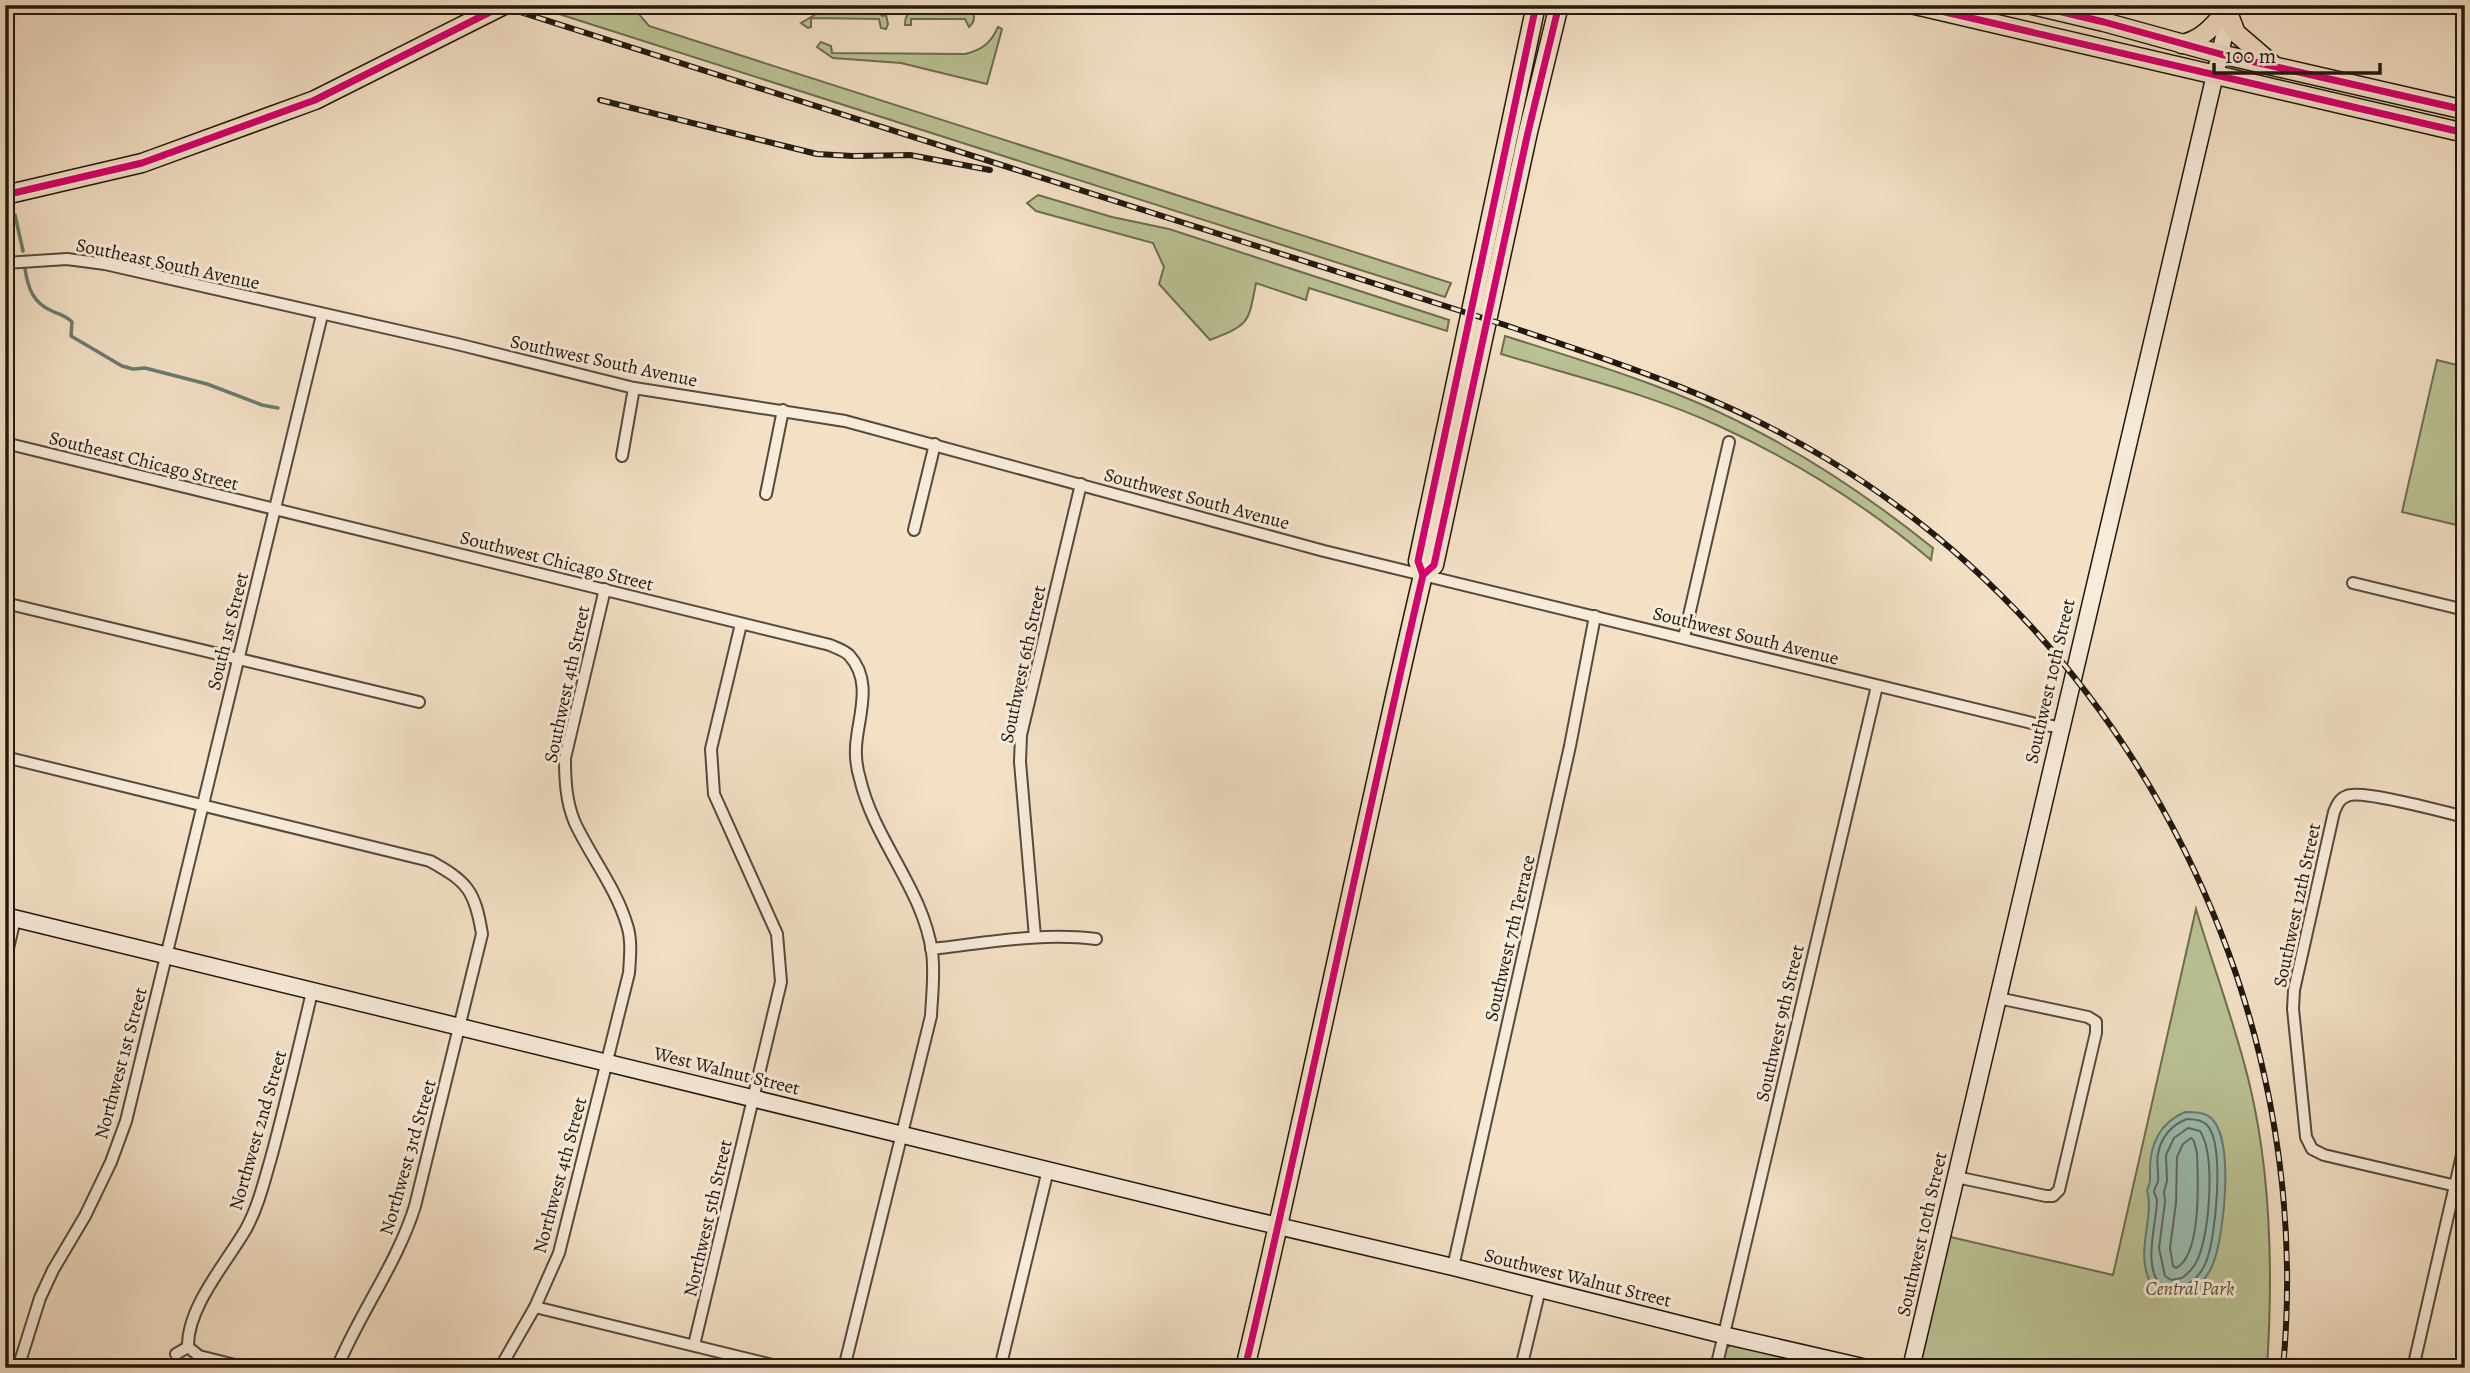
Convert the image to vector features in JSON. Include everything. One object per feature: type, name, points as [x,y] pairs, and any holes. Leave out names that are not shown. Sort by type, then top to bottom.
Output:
[{"type":"main road","points":[[5,195],[142,163],[315,100],[504,5]]},
{"type":"main road","points":[[1245,1368],[1423,575],[1418,561],[1536,5]]},
{"type":"main road","points":[[1423,575],[1434,565],[1528,132],[1559,5]]},
{"type":"main road","points":[[1552,33],[1564,31],[1570,5]]},
{"type":"main road","points":[[1915,5],[2465,133]]},
{"type":"main road","points":[[2032,5],[2220,54],[2465,110]]},
{"type":"main road","points":[[2182,44],[2196,40],[2207,32],[2230,9]]},
{"type":"main road","points":[[2230,9],[2236,33],[2278,68]]},
{"type":"main road","points":[[2354,107],[2356,85]]},
{"type":"street","name":"Southwest 10th Street","points":[[1911,1368],[2230,9]]},
{"type":"street","name":"Southeast South Avenue","points":[[5,263],[67,259],[106,264],[322,315]]},
{"type":"street","name":"Southwest South Avenue","points":[[322,315],[457,344],[634,388],[845,421],[1317,549],[2036,724],[2060,727]]},
{"type":"street","name":"South 1st Street","points":[[166,955],[322,315]]},
{"type":"street","points":[[622,456],[634,388]]},
{"type":"street","points":[[766,494],[783,410]]},
{"type":"street","points":[[1684,637],[1729,442]]},
{"type":"street","name":"Southeast Chicago Street","points":[[5,443],[275,510]]},
{"type":"street","points":[[914,530],[935,444]]},
{"type":"street","name":"Southwest 6th Street","points":[[1035,937],[1020,761],[1021,735],[1081,484]]},
{"type":"street","name":"Southwest Chicago Street","points":[[275,510],[830,645],[848,654],[859,672],[864,694],[857,737],[859,778],[867,804],[922,915],[932,949]]},
{"type":"street","points":[[2353,583],[2465,610]]},
{"type":"street","name":"Southwest 4th Street","points":[[605,589],[565,758],[565,782],[575,822],[619,903],[628,927],[631,947],[629,973],[606,1063]]},
{"type":"street","points":[[5,603],[419,702]]},
{"type":"street","name":"Southwest 7th Terrace","points":[[1453,1267],[1567,758],[1595,616]]},
{"type":"street","name":"Northwest 5th Street","points":[[694,1345],[778,1001],[781,958],[777,934],[714,794],[711,749],[741,624]]},
{"type":"street","name":"Southwest 9th Street","points":[[1716,1368],[1877,685]]},
{"type":"street","name":"Northwest 3rd Street","points":[[5,757],[430,861],[458,876],[477,902],[482,934],[409,1226],[348,1341],[337,1368]]},
{"type":"street","name":"Southwest 12th Street","points":[[2460,1186],[2324,1155],[2312,1149],[2306,1137],[2295,1029],[2294,990],[2338,803],[2345,796],[2363,794],[2465,817]]},
{"type":"street","points":[[5,961],[10,917]]},
{"type":"street","name":"West Walnut Street","points":[[10,917],[1279,1225]]},
{"type":"street","points":[[844,1368],[930,1016],[934,974],[932,949],[1035,937],[1072,936],[1096,939]]},
{"type":"street","name":"Northwest 1st Street","points":[[18,1368],[40,1298],[52,1270],[85,1216],[115,1152],[126,1121],[166,955]]},
{"type":"street","name":"Northwest 2nd Street","points":[[188,1348],[188,1334],[211,1283],[254,1212],[284,1112],[312,992]]},
{"type":"street","points":[[1956,1177],[2053,1196],[2059,1190],[2096,1033],[2096,1022],[2088,1017],[1998,998]]},
{"type":"street","name":"Northwest 4th Street","points":[[500,1368],[535,1307],[559,1253],[606,1063]]},
{"type":"street","points":[[2413,1368],[2460,1186],[2465,1142]]},
{"type":"street","points":[[1000,1368],[1048,1170]]},
{"type":"street","name":"Southwest Walnut Street","points":[[1279,1225],[1867,1368]]},
{"type":"street","points":[[1521,1368],[1539,1290]]},
{"type":"street","points":[[535,1307],[785,1368]]},
{"type":"street","points":[[176,1354],[188,1348],[199,1356],[247,1368]]},
{"type":"green space","points":[[543,5],[631,5],[649,26],[1451,283],[1445,297],[540,8]]},
{"type":"green space","points":[[937,5],[969,5],[974,20],[969,27],[965,19],[911,19],[911,25],[905,25],[911,12]]},
{"type":"green space","points":[[874,11],[886,15],[886,29],[881,28],[879,19],[811,18],[811,27],[808,28],[801,23],[818,13]]},
{"type":"green space","points":[[998,27],[1002,29],[987,84],[901,63],[833,58],[817,47],[821,42],[831,46],[832,53],[965,54],[985,45]]},
{"type":"green space","points":[[1038,195],[1112,217],[1169,229],[1449,320],[1447,331],[1309,288],[1306,300],[1256,283],[1245,321],[1233,330],[1210,340],[1159,284],[1164,267],[1153,243],[1036,211],[1027,203]]},
{"type":"green space","points":[[1505,336],[1664,389],[1755,430],[1825,470],[1891,515],[1933,548],[1931,560],[1856,503],[1775,454],[1719,426],[1666,404],[1501,354]]},
{"type":"green space","points":[[2437,360],[2465,367],[2465,527],[2402,512]]},
{"type":"green space","name":"Central Park","points":[[2196,909],[2249,1082],[2262,1152],[2270,1260],[2267,1368],[1911,1368],[1942,1235],[2113,1275]]},
{"type":"green space","points":[[1733,1343],[1830,1368],[1721,1368],[1724,1350]]},
{"type":"water","points":[[2185,1112],[2208,1116],[2218,1129],[2225,1166],[2224,1211],[2217,1251],[2206,1276],[2198,1286],[2187,1292],[2167,1295],[2153,1287],[2146,1272],[2144,1248],[2149,1212],[2147,1190],[2152,1151],[2158,1134],[2169,1121]]},
{"type":"waterway","points":[[5,170],[10,180]]},
{"type":"waterway","points":[[15,215],[23,251]]},
{"type":"waterway","points":[[25,269],[30,289],[40,304],[72,322],[71,336],[122,366],[145,368],[207,384],[262,405],[278,408]]},
{"type":"railway","points":[[498,5],[1505,325],[1629,367],[1709,399],[1788,437],[1827,459],[1937,537],[2033,629],[2116,734],[2184,849],[2235,972],[2270,1101],[2286,1233],[2283,1368]]},
{"type":"railway","points":[[600,100],[817,154],[910,155],[990,170]]},
{"type":"cycle path","points":[[5,195],[142,163],[315,100],[504,5]]},
{"type":"cycle path","points":[[1245,1368],[1423,575],[1418,561],[1536,5]]},
{"type":"cycle path","points":[[1423,575],[1434,565],[1528,132],[1559,5]]},
{"type":"cycle path","points":[[1915,5],[2465,133]]},
{"type":"cycle path","points":[[2032,5],[2220,54],[2465,110]]}]
